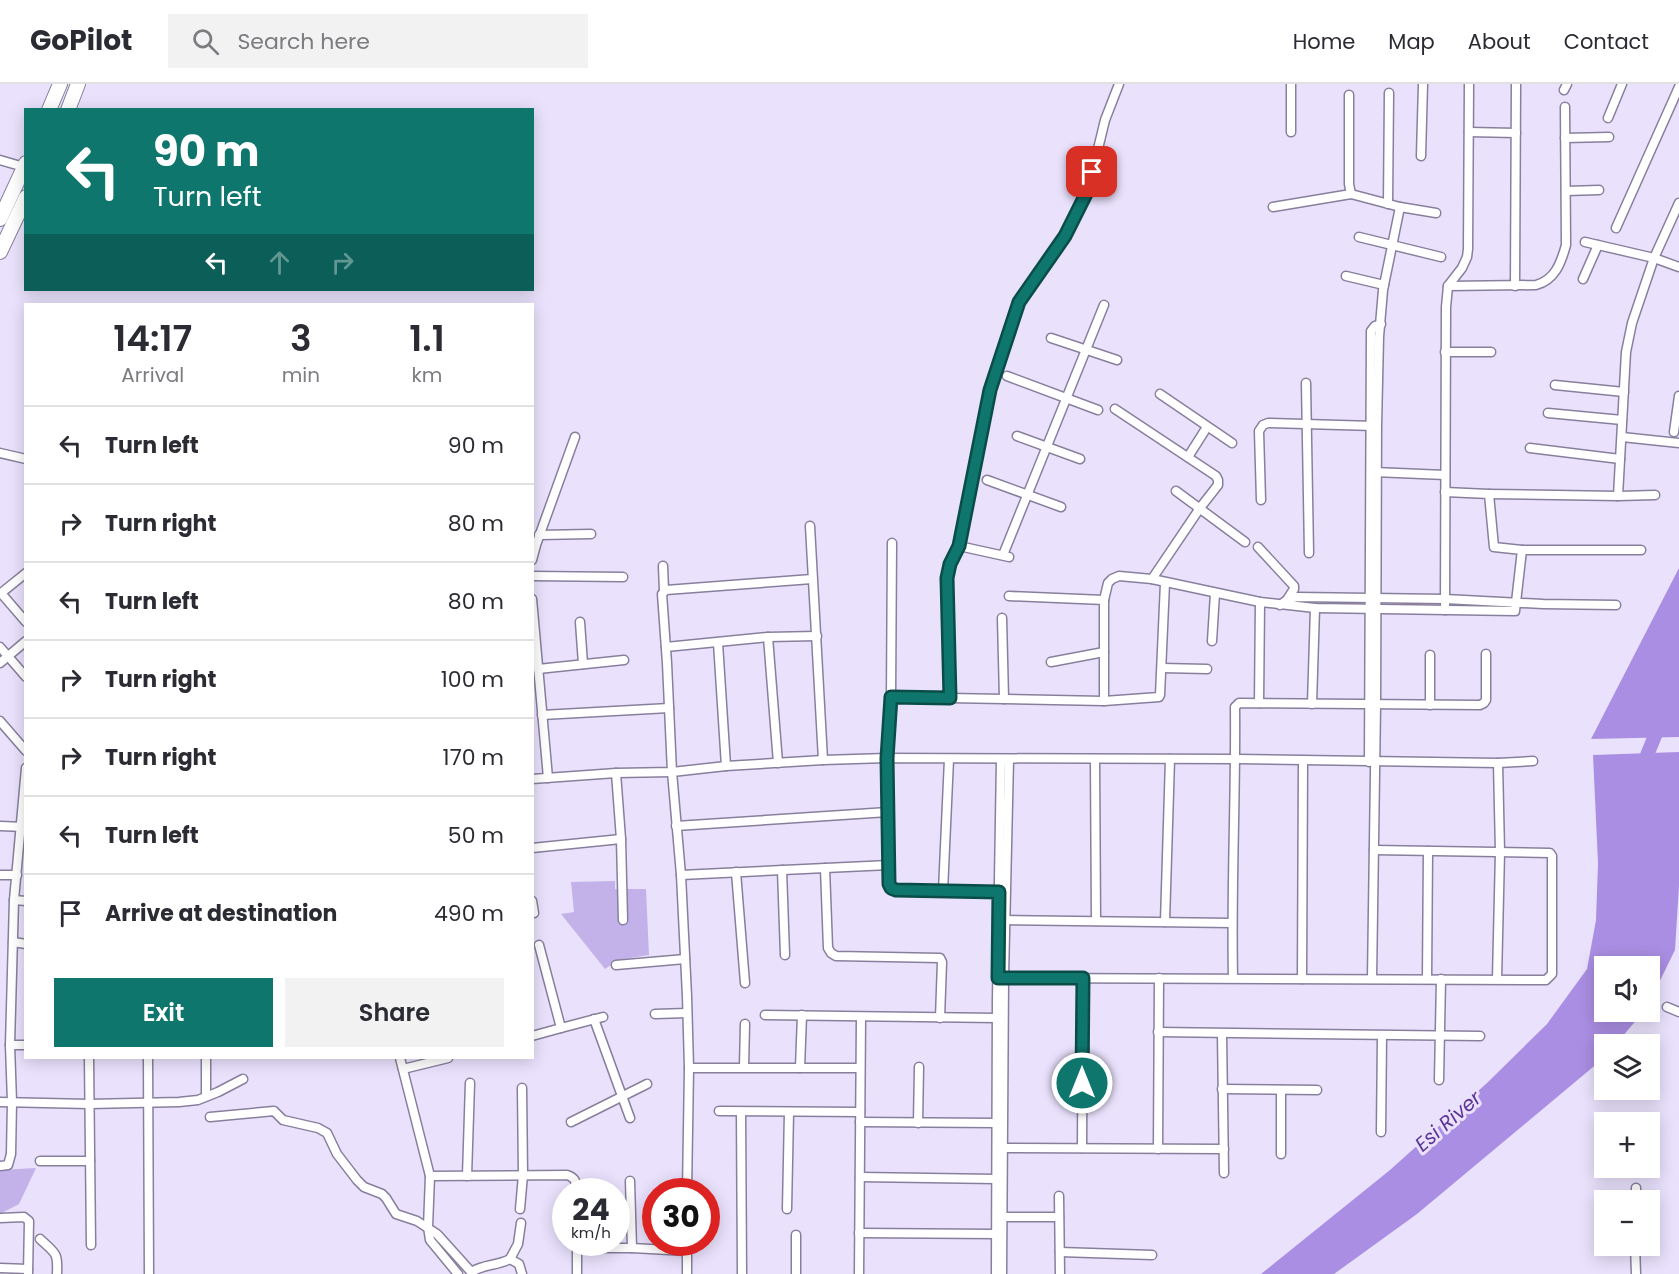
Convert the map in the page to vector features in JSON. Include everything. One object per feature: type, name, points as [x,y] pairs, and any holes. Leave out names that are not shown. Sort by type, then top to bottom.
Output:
[{"type":"main road","points":[[50,108],[60,84]]},
{"type":"main road","points":[[69,108],[78,84]]},
{"type":"main road","points":[[0,219],[24,167]]},
{"type":"main road","points":[[0,252],[24,200]]},
{"type":"street","points":[[950,698],[947,578],[950,564],[959,546],[990,390],[1019,302],[1065,236],[1088,190],[1105,120],[1119,84]]},
{"type":"street","points":[[1291,84],[1291,132]]},
{"type":"street","points":[[1421,156],[1423,84]]},
{"type":"street","points":[[1444,610],[1446,307],[1448,286],[1462,268],[1467,257],[1469,84]]},
{"type":"street","points":[[1515,286],[1516,84]]},
{"type":"street","points":[[1608,118],[1622,84]]},
{"type":"street","points":[[1616,228],[1679,87]]},
{"type":"street","points":[[1388,204],[1389,93]]},
{"type":"street","points":[[1349,95],[1351,194]]},
{"type":"street","points":[[1448,286],[1536,285],[1544,283],[1554,275],[1561,263],[1566,245],[1565,107]]},
{"type":"street","points":[[1469,132],[1516,133]]},
{"type":"street","points":[[1565,138],[1609,137]]},
{"type":"street","points":[[0,160],[24,165]]},
{"type":"street","points":[[1566,191],[1599,190]]},
{"type":"street","points":[[1273,207],[1351,194],[1400,207],[1436,213]]},
{"type":"street","points":[[1618,495],[1626,352],[1632,323],[1654,258],[1679,203]]},
{"type":"street","points":[[1372,979],[1374,426],[1384,285],[1400,207]]},
{"type":"street","points":[[1359,237],[1441,257]]},
{"type":"street","points":[[1585,242],[1654,258],[1679,267]]},
{"type":"street","points":[[1583,279],[1598,245]]},
{"type":"street","points":[[1346,276],[1384,285]]},
{"type":"street","points":[[959,546],[1006,556],[1047,446],[1104,305]]},
{"type":"street","points":[[1051,338],[1117,360]]},
{"type":"street","points":[[1445,352],[1491,352]]},
{"type":"street","points":[[1007,376],[1098,410]]},
{"type":"street","points":[[1306,383],[1309,553]]},
{"type":"street","points":[[1555,385],[1624,392]]},
{"type":"street","points":[[1160,394],[1232,443]]},
{"type":"street","points":[[1674,432],[1679,396]]},
{"type":"street","points":[[1115,409],[1216,476],[1218,480],[1218,485],[1152,579]]},
{"type":"street","points":[[1548,413],[1622,420]]},
{"type":"street","points":[[1261,500],[1259,431],[1263,425],[1307,423],[1374,426]]},
{"type":"street","points":[[1188,457],[1207,427]]},
{"type":"street","points":[[1017,436],[1080,459]]},
{"type":"street","points":[[534,553],[574,437]]},
{"type":"street","points":[[1622,437],[1679,443]]},
{"type":"street","points":[[1530,448],[1620,459]]},
{"type":"street","points":[[0,453],[24,459]]},
{"type":"street","points":[[1374,472],[1445,475]]},
{"type":"street","points":[[987,480],[1061,507]]},
{"type":"street","points":[[1176,491],[1245,542]]},
{"type":"street","points":[[1445,492],[1655,495]]},
{"type":"street","points":[[1489,494],[1494,547],[1522,550],[1641,550]]},
{"type":"street","points":[[810,526],[823,759]]},
{"type":"street","points":[[539,534],[591,534]]},
{"type":"street","points":[[892,543],[891,697],[887,758],[889,884],[896,890],[1002,892]]},
{"type":"street","points":[[1258,547],[1293,586],[1294,589],[1284,602]]},
{"type":"street","points":[[1104,701],[1104,600],[1108,583],[1119,576],[1152,579],[1260,602],[1284,602],[1315,608],[1515,611],[1522,550]]},
{"type":"street","points":[[663,566],[664,591],[662,594],[685,959],[689,1068],[687,1178]]},
{"type":"street","points":[[24,575],[0,593],[24,620]]},
{"type":"street","points":[[534,576],[622,577]]},
{"type":"street","points":[[664,591],[812,579]]},
{"type":"street","points":[[891,697],[1104,701],[1159,697],[1166,583]]},
{"type":"street","points":[[1212,641],[1215,593]]},
{"type":"street","points":[[1008,596],[1104,600]]},
{"type":"street","points":[[1284,602],[1296,597],[1616,605]]},
{"type":"street","points":[[1259,703],[1260,602]]},
{"type":"street","points":[[1312,704],[1315,608]]},
{"type":"street","points":[[1002,618],[1004,699]]},
{"type":"street","points":[[580,621],[583,664]]},
{"type":"street","points":[[534,622],[548,778]]},
{"type":"street","points":[[666,646],[768,637],[817,636]]},
{"type":"street","points":[[768,637],[778,762]]},
{"type":"street","points":[[718,642],[726,766]]},
{"type":"street","points":[[0,663],[24,643]]},
{"type":"street","points":[[0,647],[24,675]]},
{"type":"street","points":[[1052,662],[1104,652]]},
{"type":"street","points":[[1233,978],[1235,707],[1239,702],[1480,705],[1486,700],[1486,654]]},
{"type":"street","points":[[1430,705],[1431,655]]},
{"type":"street","points":[[538,669],[624,660]]},
{"type":"street","points":[[1162,668],[1207,669]]},
{"type":"street","points":[[542,715],[669,708]]},
{"type":"street","points":[[0,721],[24,749]]},
{"type":"street","points":[[534,779],[672,772],[823,759],[1236,759],[1498,763],[1533,761]]},
{"type":"street","points":[[943,891],[949,759]]},
{"type":"street","points":[[1002,1274],[1000,1148],[1005,759]]},
{"type":"street","points":[[1095,759],[1096,921]]},
{"type":"street","points":[[1165,922],[1170,759]]},
{"type":"street","points":[[1302,979],[1304,761]]},
{"type":"street","points":[[1497,979],[1500,852],[1498,763]]},
{"type":"street","points":[[616,773],[621,839],[623,920]]},
{"type":"street","points":[[0,1166],[8,1165],[10,1162],[14,900],[24,807]]},
{"type":"street","points":[[676,826],[888,812]]},
{"type":"street","points":[[0,825],[23,826]]},
{"type":"street","points":[[534,848],[621,839]]},
{"type":"street","points":[[1001,977],[1546,980],[1550,978],[1552,856],[1548,852],[1374,850]]},
{"type":"street","points":[[1427,979],[1428,850]]},
{"type":"street","points":[[681,875],[889,865]]},
{"type":"street","points":[[825,868],[828,948],[831,953],[836,956],[940,958],[942,962],[940,1018]]},
{"type":"street","points":[[782,870],[785,954]]},
{"type":"street","points":[[736,872],[745,983]]},
{"type":"street","points":[[0,875],[17,875]]},
{"type":"street","points":[[14,900],[24,901]]},
{"type":"street","points":[[1002,920],[1232,922]]},
{"type":"street","points":[[13,942],[24,944]]},
{"type":"street","points":[[539,945],[561,1028]]},
{"type":"street","points":[[616,965],[685,959]]},
{"type":"street","points":[[996,1274],[996,1179],[1000,1148],[997,1123],[997,1018],[1001,977]]},
{"type":"street","points":[[1082,1148],[1083,978]]},
{"type":"street","points":[[1158,1149],[1159,978]]},
{"type":"street","points":[[1438,1080],[1441,979]]},
{"type":"street","points":[[1666,1007],[1679,1012]]},
{"type":"street","points":[[655,1014],[687,1012]]},
{"type":"street","points":[[765,1014],[997,1018]]},
{"type":"street","points":[[800,1068],[802,1015]]},
{"type":"street","points":[[859,1274],[861,1017]]},
{"type":"street","points":[[534,1035],[598,1018],[630,1118]]},
{"type":"street","points":[[744,1067],[745,1024]]},
{"type":"street","points":[[1158,1032],[1480,1036]]},
{"type":"street","points":[[1222,1034],[1224,1173]]},
{"type":"street","points":[[1381,1132],[1382,1035]]},
{"type":"street","points":[[10,1045],[24,1045]]},
{"type":"street","points":[[89,1059],[92,1245]]},
{"type":"street","points":[[148,1059],[149,1274]]},
{"type":"street","points":[[206,1059],[206,1096]]},
{"type":"street","points":[[400,1059],[430,1176],[429,1240],[458,1274]]},
{"type":"street","points":[[403,1069],[437,1059]]},
{"type":"street","points":[[918,1123],[919,1067]]},
{"type":"street","points":[[689,1068],[861,1068]]},
{"type":"street","points":[[0,1102],[89,1104],[179,1102],[198,1100],[243,1079]]},
{"type":"street","points":[[467,1176],[470,1083]]},
{"type":"street","points":[[571,1122],[647,1084]]},
{"type":"street","points":[[520,1209],[523,1175],[522,1088]]},
{"type":"street","points":[[1222,1089],[1317,1090]]},
{"type":"street","points":[[1281,1089],[1281,1154]]},
{"type":"street","points":[[210,1117],[274,1111],[283,1120],[324,1131],[337,1154],[357,1180],[364,1186],[382,1194],[396,1214],[417,1221],[437,1234],[472,1273],[480,1267],[510,1259],[518,1244],[521,1223]]},
{"type":"street","points":[[719,1111],[789,1112],[918,1123],[997,1123]]},
{"type":"street","points":[[741,1112],[742,1274]]},
{"type":"street","points":[[787,1209],[789,1112]]},
{"type":"street","points":[[1000,1148],[1224,1149]]},
{"type":"street","points":[[40,1161],[90,1161]]},
{"type":"street","points":[[430,1176],[567,1175],[574,1178]]},
{"type":"street","points":[[860,1177],[996,1179]]},
{"type":"street","points":[[630,1181],[632,1248],[642,1248]]},
{"type":"street","points":[[1059,1196],[1060,1274]]},
{"type":"street","points":[[0,1218],[24,1216],[29,1221],[28,1271],[0,1268]]},
{"type":"street","points":[[1002,1217],[1059,1217]]},
{"type":"street","points":[[859,1233],[996,1234]]},
{"type":"street","points":[[796,1234],[796,1274]]},
{"type":"street","points":[[40,1239],[55,1252],[57,1274]]},
{"type":"street","points":[[1060,1252],[1152,1255]]},
{"type":"street","points":[[577,1256],[577,1274]]},
{"type":"street","points":[[687,1256],[687,1274]]},
{"type":"street","points":[[1635,1256],[1636,1274]]},
{"type":"street","points":[[510,1259],[519,1264],[522,1274]]},
{"type":"shaded area","points":[[615,881],[615,889],[646,889],[649,955],[618,960],[605,969],[561,914],[574,912],[571,882]]},
{"type":"shaded area","points":[[36,1168],[19,1204],[0,1214],[0,1170]]},
{"type":"water","points":[[1679,568],[1679,737],[1591,739]]},
{"type":"water","points":[[1679,752],[1679,886],[1675,950],[1660,981],[1660,956],[1594,956],[1594,1022],[1635,1022],[1624,1034],[1594,1034],[1594,1066],[1417,1214],[1334,1274],[1261,1274],[1390,1170],[1487,1083],[1547,1024],[1587,969],[1596,920],[1598,863],[1593,755]]},
{"type":"waterway","name":"Esi River","points":[[1641,770],[1661,721]]},
{"type":"route","points":[[1082,1083],[1083,978],[998,978],[999,892],[896,890],[891,888],[889,884],[887,758],[891,697],[950,698],[947,578],[950,564],[959,546],[990,390],[1019,302],[1065,236],[1088,190],[1092,172]]}]
